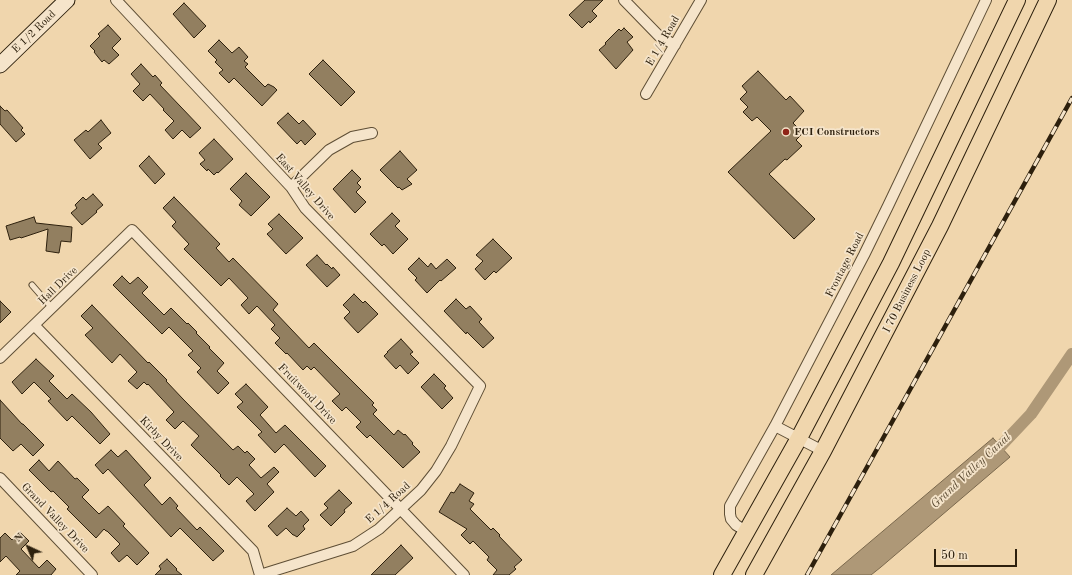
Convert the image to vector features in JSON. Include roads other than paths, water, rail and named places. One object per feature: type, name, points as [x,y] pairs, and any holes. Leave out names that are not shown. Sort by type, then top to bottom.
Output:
[{"type":"main road","name":"E 1/2 Road","points":[[0,65],[67,0]]},
{"type":"main road","points":[[722,575],[799,438],[891,263],[1016,0]]},
{"type":"main road","name":"I 70 Business Loop","points":[[754,575],[823,451],[940,226],[1048,0]]},
{"type":"street","name":"East Valley Drive","points":[[116,0],[291,187],[305,208],[480,386]]},
{"type":"street","points":[[624,0],[659,36],[675,45]]},
{"type":"street","name":"E 1/4 Road","points":[[646,94],[701,0]]},
{"type":"street","name":"Frontage Road","points":[[746,531],[736,525],[731,519],[730,506],[775,426],[888,206],[986,0]]},
{"type":"street","points":[[291,187],[329,150],[352,137],[372,133]]},
{"type":"street","name":"Hall Drive","points":[[0,358],[132,230]]},
{"type":"street","name":"Fruitwood Drive","points":[[132,230],[464,575]]},
{"type":"street","name":"Kirby Drive","points":[[34,325],[253,551],[260,575]]},
{"type":"street","name":"E 1/4 Road","points":[[260,575],[353,546],[379,529],[421,490],[436,471],[451,446],[480,386]]},
{"type":"street","points":[[775,426],[823,451]]},
{"type":"street","name":"Grand Valley Drive","points":[[0,478],[92,575]]},
{"type":"lane","points":[[32,284],[52,308]]},
{"type":"water","points":[[993,438],[1010,457],[881,567],[871,575],[831,575]]},
{"type":"waterway","name":"Grand Valley Canal","points":[[989,457],[1031,414],[1072,354]]},
{"type":"railway","points":[[807,575],[1072,98]]},
{"type":"place","name":"FCI Constructors","points":[[786,132]]}]
